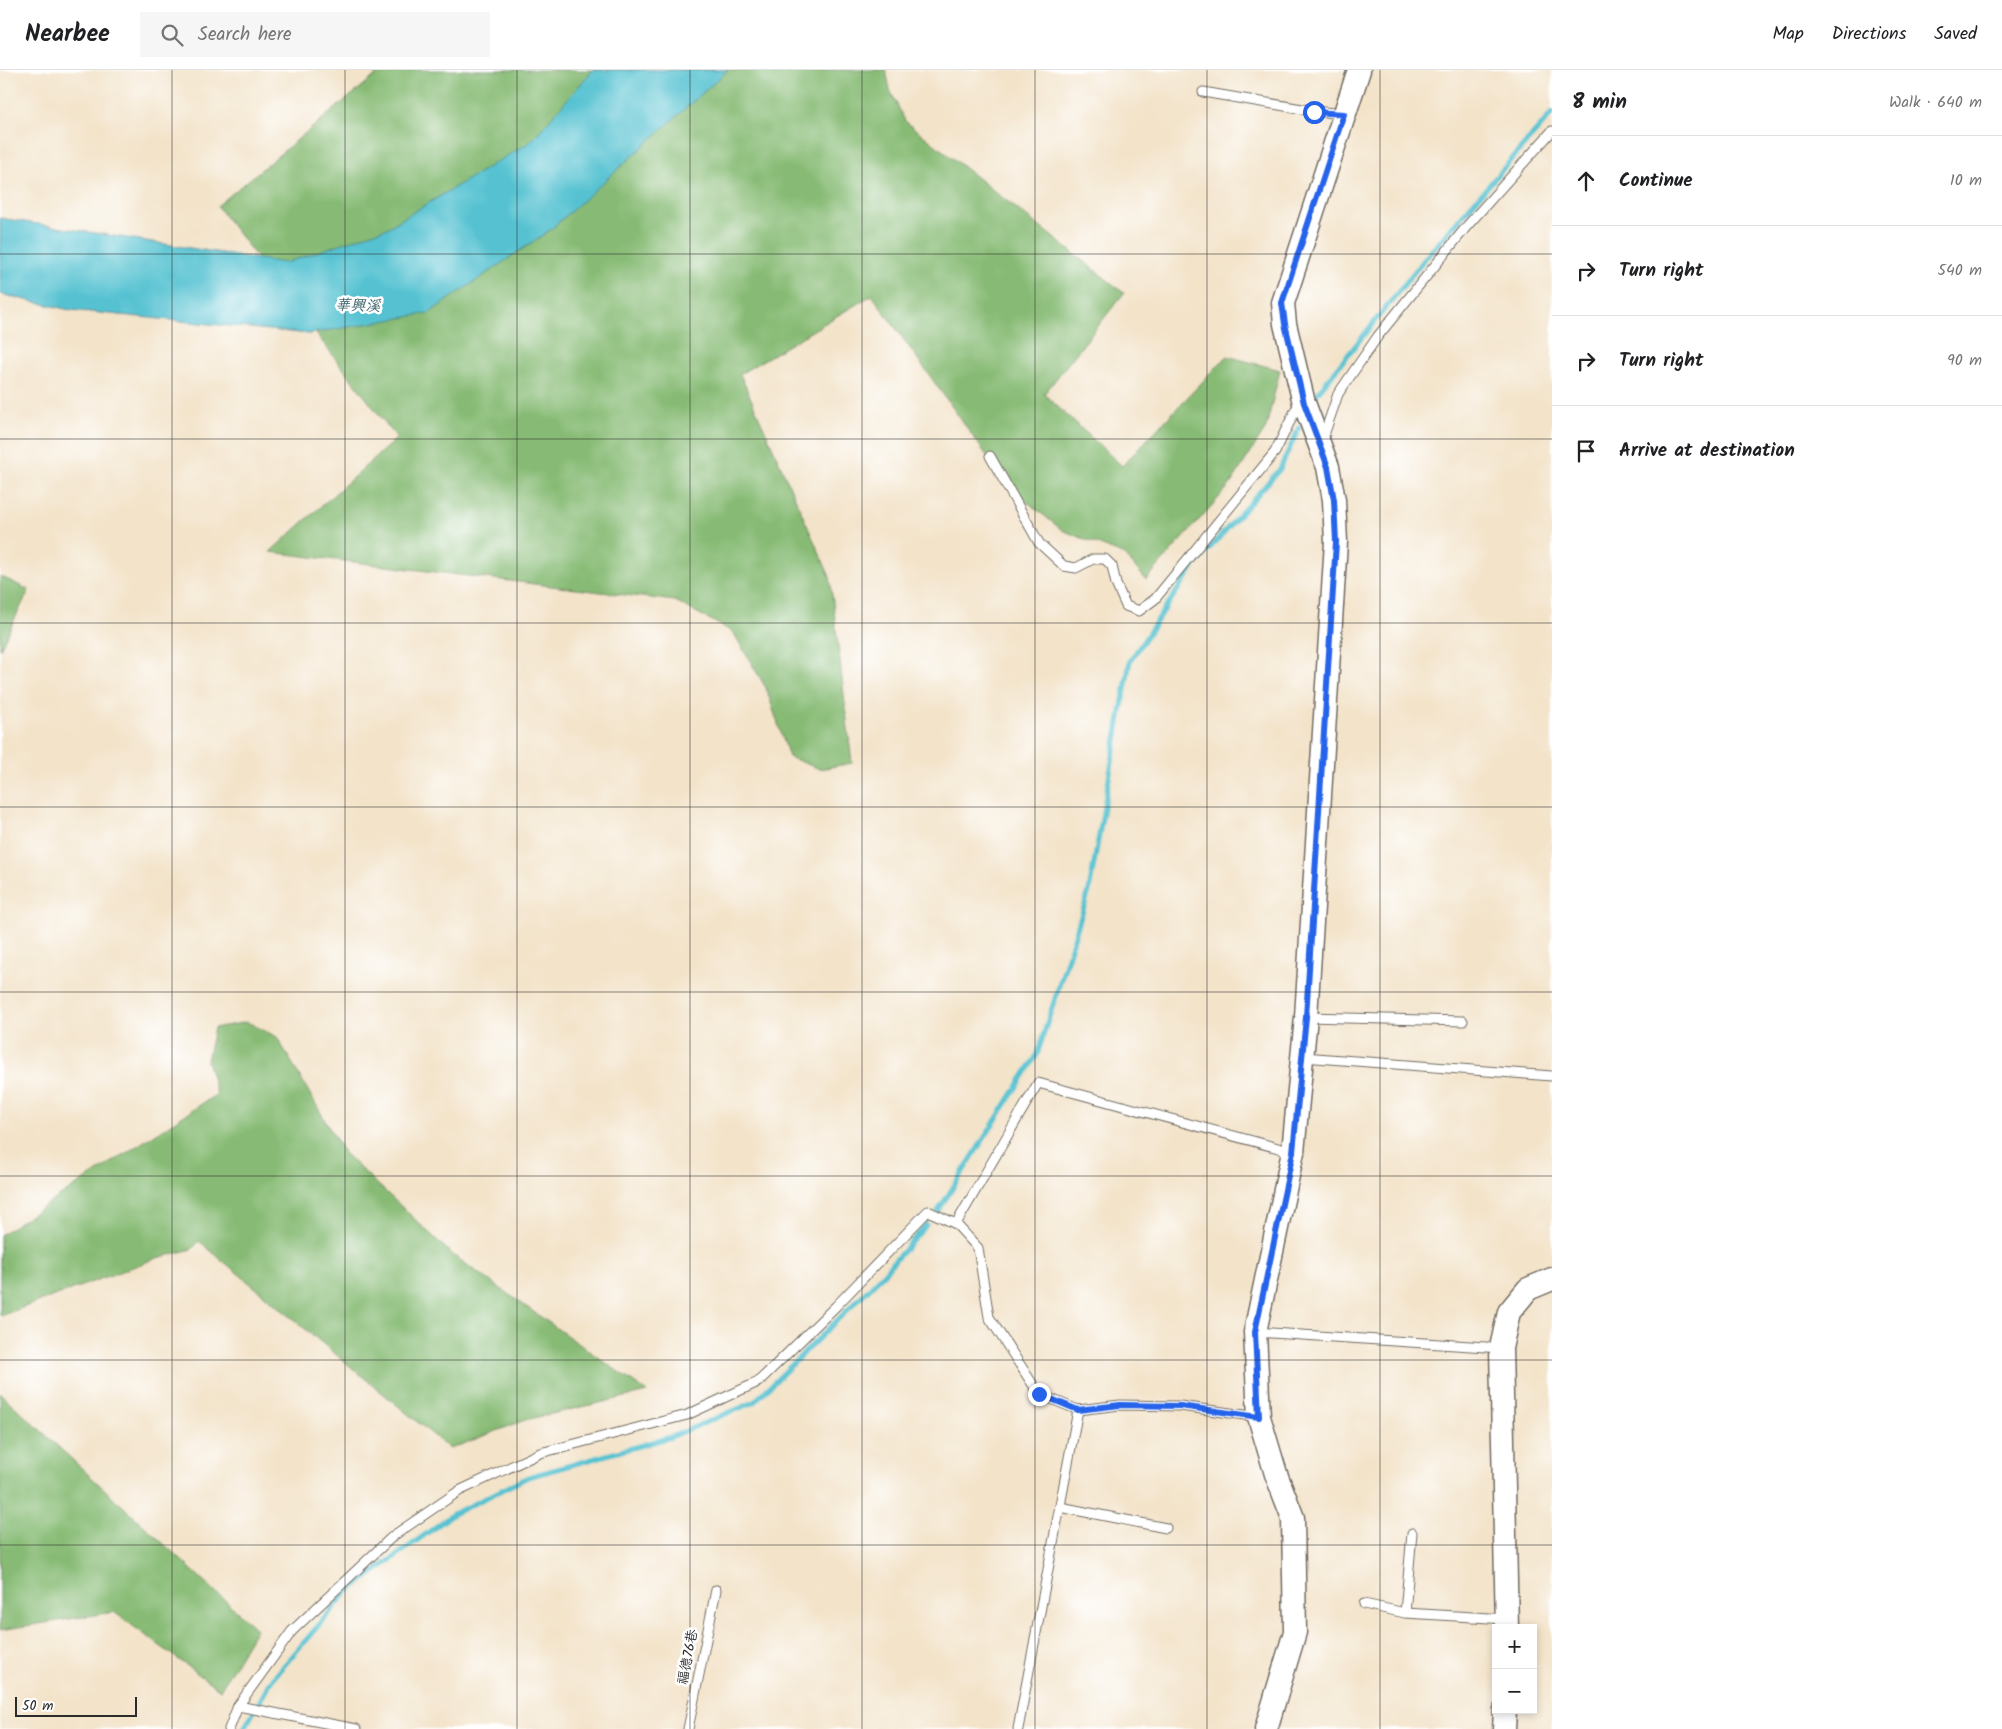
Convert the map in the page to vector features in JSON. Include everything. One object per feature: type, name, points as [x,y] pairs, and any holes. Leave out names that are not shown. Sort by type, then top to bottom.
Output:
[{"type":"street","points":[[1266,1729],[1295,1632],[1293,1518],[1276,1474],[1259,1417],[1255,1332],[1293,1152],[1306,1017],[1336,542],[1334,500],[1328,467],[1304,403],[1285,324],[1282,303],[1359,70]]},
{"type":"street","points":[[1507,1623],[1501,1348],[1509,1312],[1528,1289],[1552,1279]]},
{"type":"street","points":[[1504,1729],[1505,1714]]},
{"type":"lane","points":[[1203,92],[1314,112],[1344,114]]},
{"type":"lane","points":[[1320,446],[1338,394],[1378,336],[1467,226],[1552,132]]},
{"type":"lane","points":[[990,456],[1039,543],[1064,566],[1076,568],[1093,558],[1105,559],[1112,566],[1116,584],[1126,606],[1139,611],[1154,600],[1275,452],[1296,409],[1304,403]]},
{"type":"lane","points":[[1306,1017],[1463,1021]]},
{"type":"lane","points":[[1302,1057],[1552,1076]]},
{"type":"lane","points":[[956,1224],[1038,1083],[1293,1152]]},
{"type":"lane","points":[[229,1729],[238,1706],[292,1631],[393,1536],[452,1496],[540,1453],[687,1415],[758,1382],[836,1306],[928,1211],[956,1224],[978,1248],[989,1316],[1039,1394],[1078,1410],[1120,1405],[1180,1406],[1259,1417]]},
{"type":"lane","points":[[1255,1332],[1501,1348]]},
{"type":"lane","points":[[1018,1729],[1078,1410]]},
{"type":"lane","points":[[1060,1507],[1166,1528]]},
{"type":"lane","points":[[1405,1613],[1412,1533]]},
{"type":"lane","name":"福德76巷","points":[[688,1729],[716,1590]]},
{"type":"lane","points":[[1364,1604],[1405,1613],[1507,1623]]},
{"type":"lane","points":[[238,1706],[356,1729]]},
{"type":"green space","points":[[382,70],[886,70],[890,90],[905,121],[1124,293],[1044,394],[1122,466],[1227,356],[1280,370],[1266,428],[1230,485],[1146,580],[1125,555],[1062,530],[1010,488],[872,295],[740,374],[830,577],[852,763],[820,769],[789,757],[766,688],[733,632],[675,601],[270,552],[397,438],[217,206]]},
{"type":"green space","points":[[0,576],[29,590],[0,649]]},
{"type":"green space","points":[[247,1022],[277,1037],[344,1153],[453,1255],[647,1392],[525,1420],[450,1449],[199,1241],[192,1249],[157,1258],[0,1316],[0,1235],[217,1094],[207,1061],[214,1028]]},
{"type":"green space","points":[[0,1393],[256,1629],[220,1690],[114,1612],[0,1630]]},
{"type":"water","name":"華興溪","points":[[593,70],[728,70],[550,230],[429,313],[309,334],[70,310],[0,294],[0,218],[285,263],[387,228],[530,142]]},
{"type":"waterway","points":[[1315,396],[1427,256],[1552,113]]},
{"type":"waterway","points":[[938,1211],[1037,1055],[1089,891],[1130,661],[1193,567],[1280,469],[1299,428]]},
{"type":"waterway","points":[[244,1729],[271,1681],[346,1593],[453,1514],[528,1477],[671,1437],[754,1402],[877,1281],[926,1225]]},
{"type":"route","points":[[1039,1394],[1078,1410],[1120,1405],[1180,1406],[1259,1417],[1255,1332],[1293,1152],[1306,1017],[1336,542],[1334,500],[1328,467],[1304,403],[1285,324],[1282,303],[1344,114],[1314,112]]}]
